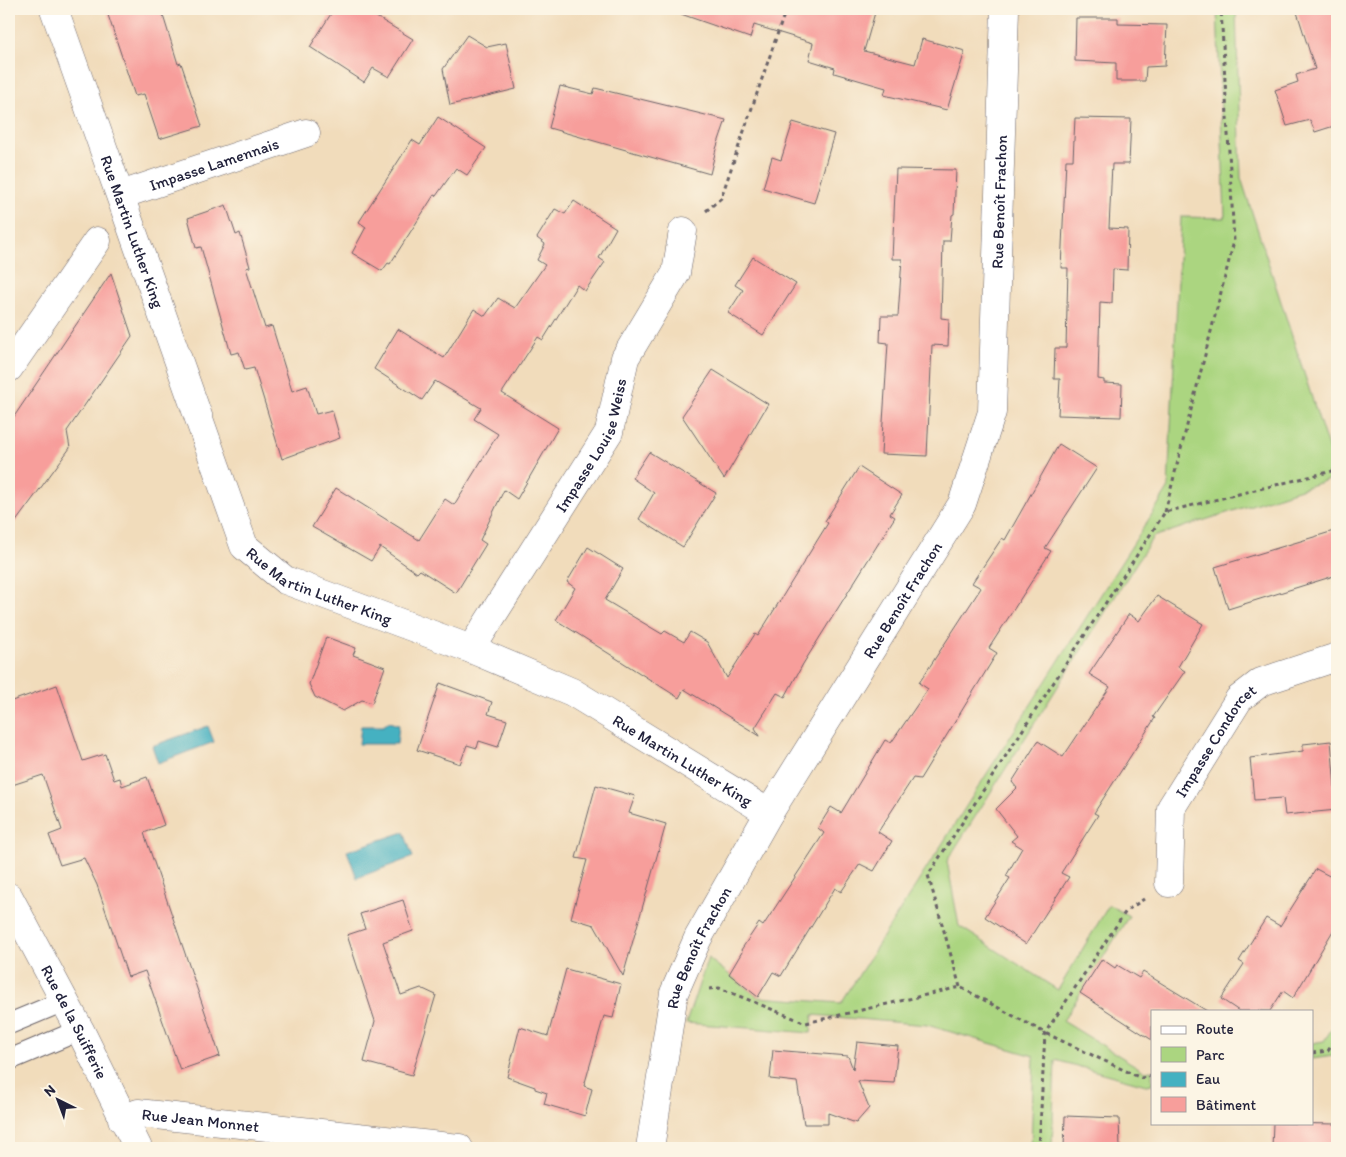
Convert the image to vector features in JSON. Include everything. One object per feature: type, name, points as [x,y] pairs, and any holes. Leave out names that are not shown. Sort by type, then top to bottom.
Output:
[{"type":"street","name":"Rue Martin Luther King","points":[[54,9],[244,546],[285,580],[471,648],[572,692],[769,813]]},
{"type":"street","name":"Rue Benoît Frachon","points":[[650,1148],[674,993],[698,938],[769,813],[962,504],[992,412],[1005,9]]},
{"type":"street","name":"Impasse Lamennais","points":[[121,195],[306,133]]},
{"type":"street","name":"Impasse Louise Weiss","points":[[471,648],[609,432],[625,358],[676,273],[683,231]]},
{"type":"street","points":[[9,368],[97,240]]},
{"type":"street","name":"Impasse Condorcet","points":[[1169,883],[1171,808],[1239,699],[1261,682],[1337,657]]},
{"type":"street","name":"Rue de la Suifferie","points":[[9,897],[80,1030],[122,1119],[138,1148]]},
{"type":"street","name":"Rue Jean Monnet","points":[[122,1119],[138,1113],[459,1148]]},
{"type":"lane","points":[[9,1024],[64,1000]]},
{"type":"lane","points":[[9,1060],[80,1030]]},
{"type":"path","points":[[683,231],[721,198],[786,9]]},
{"type":"path","points":[[960,986],[928,875],[1166,512],[1234,240],[1221,9]]},
{"type":"path","points":[[1166,512],[1337,470]]},
{"type":"path","points":[[1039,1148],[1045,1033],[1126,910],[1169,883]]},
{"type":"path","points":[[674,993],[719,988],[806,1022],[960,986],[1045,1033],[1141,1078],[1151,1076]]},
{"type":"path","points":[[1314,1053],[1328,1051],[1337,1036]]},
{"type":"green space","points":[[1217,9],[1236,9],[1241,178],[1333,463],[1337,462],[1337,477],[1153,537],[947,861],[959,926],[1058,990],[1109,905],[1129,916],[1063,1021],[1144,1071],[1151,1070],[1151,1084],[1146,1085],[1055,1060],[1052,1148],[1031,1148],[1034,1056],[927,1025],[813,1015],[811,1033],[686,1023],[708,958],[758,997],[841,1003],[1168,489],[1181,217],[1225,218]]},
{"type":"green space","points":[[1337,1021],[1337,1050],[1333,1056],[1314,1059],[1314,1043],[1324,1041]]},
{"type":"water","points":[[389,722],[399,725],[397,744],[359,744],[361,726],[383,726]]},
{"type":"water","points":[[208,726],[214,742],[158,763],[152,746]]},
{"type":"water","points":[[404,832],[413,857],[357,878],[347,851]]},
{"type":"building","points":[[106,9],[161,9],[178,64],[181,63],[202,126],[159,139],[144,94],[135,96]]},
{"type":"building","points":[[334,9],[363,9],[413,39],[389,77],[373,68],[364,82],[310,47]]},
{"type":"building","points":[[679,9],[876,9],[864,51],[915,64],[922,39],[965,51],[947,110],[884,95],[886,88],[834,73],[835,68],[809,60],[813,43],[754,25],[750,38],[678,13]]},
{"type":"building","points":[[1296,9],[1337,9],[1337,125],[1315,132],[1310,120],[1287,126],[1275,90],[1298,82],[1296,75],[1315,69]]},
{"type":"building","points":[[1076,18],[1118,18],[1118,24],[1167,25],[1165,66],[1146,67],[1145,81],[1116,81],[1116,63],[1075,61]]},
{"type":"building","points":[[467,35],[487,47],[506,43],[516,89],[450,105],[443,69]]},
{"type":"building","points":[[560,86],[593,94],[595,88],[726,120],[710,174],[549,128]]},
{"type":"building","points":[[438,117],[486,148],[467,175],[456,168],[436,196],[434,195],[390,264],[388,263],[382,271],[352,253],[366,227],[359,222],[412,140],[420,145]]},
{"type":"building","points":[[1075,118],[1131,119],[1129,164],[1112,164],[1109,228],[1128,229],[1127,270],[1113,269],[1112,303],[1100,302],[1098,379],[1104,380],[1104,383],[1122,384],[1121,417],[1058,415],[1060,379],[1054,379],[1055,348],[1066,348],[1068,268],[1061,268],[1066,160],[1073,160]]},
{"type":"building","points":[[793,122],[834,134],[814,203],[763,188],[772,157],[781,160]]},
{"type":"building","points":[[896,169],[956,170],[954,214],[952,215],[950,241],[943,241],[941,318],[949,319],[948,346],[932,345],[927,456],[881,454],[888,343],[880,342],[881,316],[898,316],[902,259],[892,259]]},
{"type":"building","points":[[574,201],[616,228],[599,258],[605,262],[585,291],[577,285],[543,340],[538,337],[502,393],[558,428],[517,499],[504,490],[480,540],[486,544],[456,593],[420,570],[417,573],[380,547],[371,561],[312,527],[336,488],[419,540],[445,499],[454,505],[498,434],[474,419],[481,408],[435,381],[422,400],[374,369],[398,329],[444,358],[474,309],[485,316],[498,298],[515,308],[545,265],[537,260],[545,244],[537,238],[555,209],[565,214]]},
{"type":"building","points":[[226,205],[236,235],[240,233],[250,267],[246,268],[265,328],[272,326],[292,391],[307,386],[316,414],[332,410],[340,438],[282,459],[254,368],[245,370],[239,352],[231,354],[201,247],[196,248],[188,218]]},
{"type":"building","points":[[753,257],[796,284],[763,335],[728,313],[743,290],[735,285]]},
{"type":"building","points":[[111,273],[132,336],[67,431],[70,448],[9,531],[9,424]]},
{"type":"building","points":[[713,370],[768,404],[724,479],[682,416]]},
{"type":"building","points":[[1059,444],[1097,468],[1045,548],[1051,551],[989,648],[997,653],[920,779],[913,778],[878,832],[892,841],[874,871],[860,864],[841,892],[835,888],[781,976],[773,972],[758,997],[729,974],[742,952],[741,950],[759,923],[763,926],[824,833],[818,828],[831,807],[841,813],[885,740],[891,743],[928,689],[919,683],[981,588],[972,583],[1002,538],[1005,540]]},
{"type":"building","points":[[649,452],[716,493],[683,547],[639,519],[654,493],[632,478]]},
{"type":"building","points":[[859,467],[902,495],[890,514],[895,517],[803,664],[785,697],[777,693],[755,728],[760,736],[684,689],[679,698],[556,620],[575,588],[567,582],[588,547],[623,569],[605,600],[662,634],[665,631],[684,642],[690,632],[707,642],[727,678],[755,634],[758,636],[828,523],[825,521]]},
{"type":"building","points":[[1337,530],[1337,575],[1228,609],[1215,567]]},
{"type":"building","points":[[1157,596],[1203,624],[1178,667],[1185,671],[1153,717],[1155,718],[1094,813],[1098,815],[1061,873],[1069,877],[1026,944],[985,917],[1010,878],[1006,876],[1022,848],[1011,841],[1017,836],[996,809],[1017,788],[1012,782],[1038,741],[1063,757],[1110,687],[1089,674],[1129,614],[1139,621]]},
{"type":"building","points":[[326,637],[356,648],[353,655],[385,667],[372,703],[362,700],[343,711],[315,697],[309,684]]},
{"type":"building","points":[[440,683],[492,702],[488,714],[507,720],[498,747],[479,741],[477,748],[467,745],[460,764],[417,750]]},
{"type":"building","points":[[57,685],[83,761],[105,754],[114,780],[120,778],[122,786],[147,777],[164,825],[144,833],[220,1056],[180,1070],[145,971],[128,977],[97,885],[84,858],[60,865],[49,835],[62,830],[43,775],[9,786],[9,702]]},
{"type":"building","points":[[1331,741],[1337,810],[1285,815],[1283,798],[1254,800],[1250,758],[1303,751],[1303,744]]},
{"type":"building","points":[[596,785],[635,796],[629,813],[666,824],[623,976],[594,925],[571,918],[587,860],[576,858]]},
{"type":"building","points":[[1316,869],[1337,880],[1337,924],[1293,998],[1283,991],[1271,1010],[1238,1010],[1221,999],[1244,964],[1239,961],[1266,918],[1280,926]]},
{"type":"building","points":[[403,900],[413,931],[383,942],[401,995],[421,988],[436,995],[412,1075],[364,1062],[375,1021],[347,935],[365,929],[360,914]]},
{"type":"building","points":[[1102,959],[1115,968],[1117,965],[1139,978],[1143,972],[1205,1010],[1151,1010],[1151,1039],[1080,993]]},
{"type":"building","points":[[566,969],[621,984],[613,1018],[604,1016],[584,1086],[592,1089],[585,1116],[544,1104],[547,1093],[507,1077],[520,1027],[548,1036]]},
{"type":"building","points":[[857,1042],[898,1046],[894,1083],[858,1081],[869,1108],[856,1123],[828,1113],[828,1124],[804,1124],[797,1082],[770,1079],[773,1050],[848,1056],[853,1069]]},
{"type":"building","points":[[1065,1116],[1119,1118],[1120,1148],[1064,1148]]},
{"type":"building","points":[[1273,1124],[1337,1124],[1337,1148],[1272,1148]]}]
